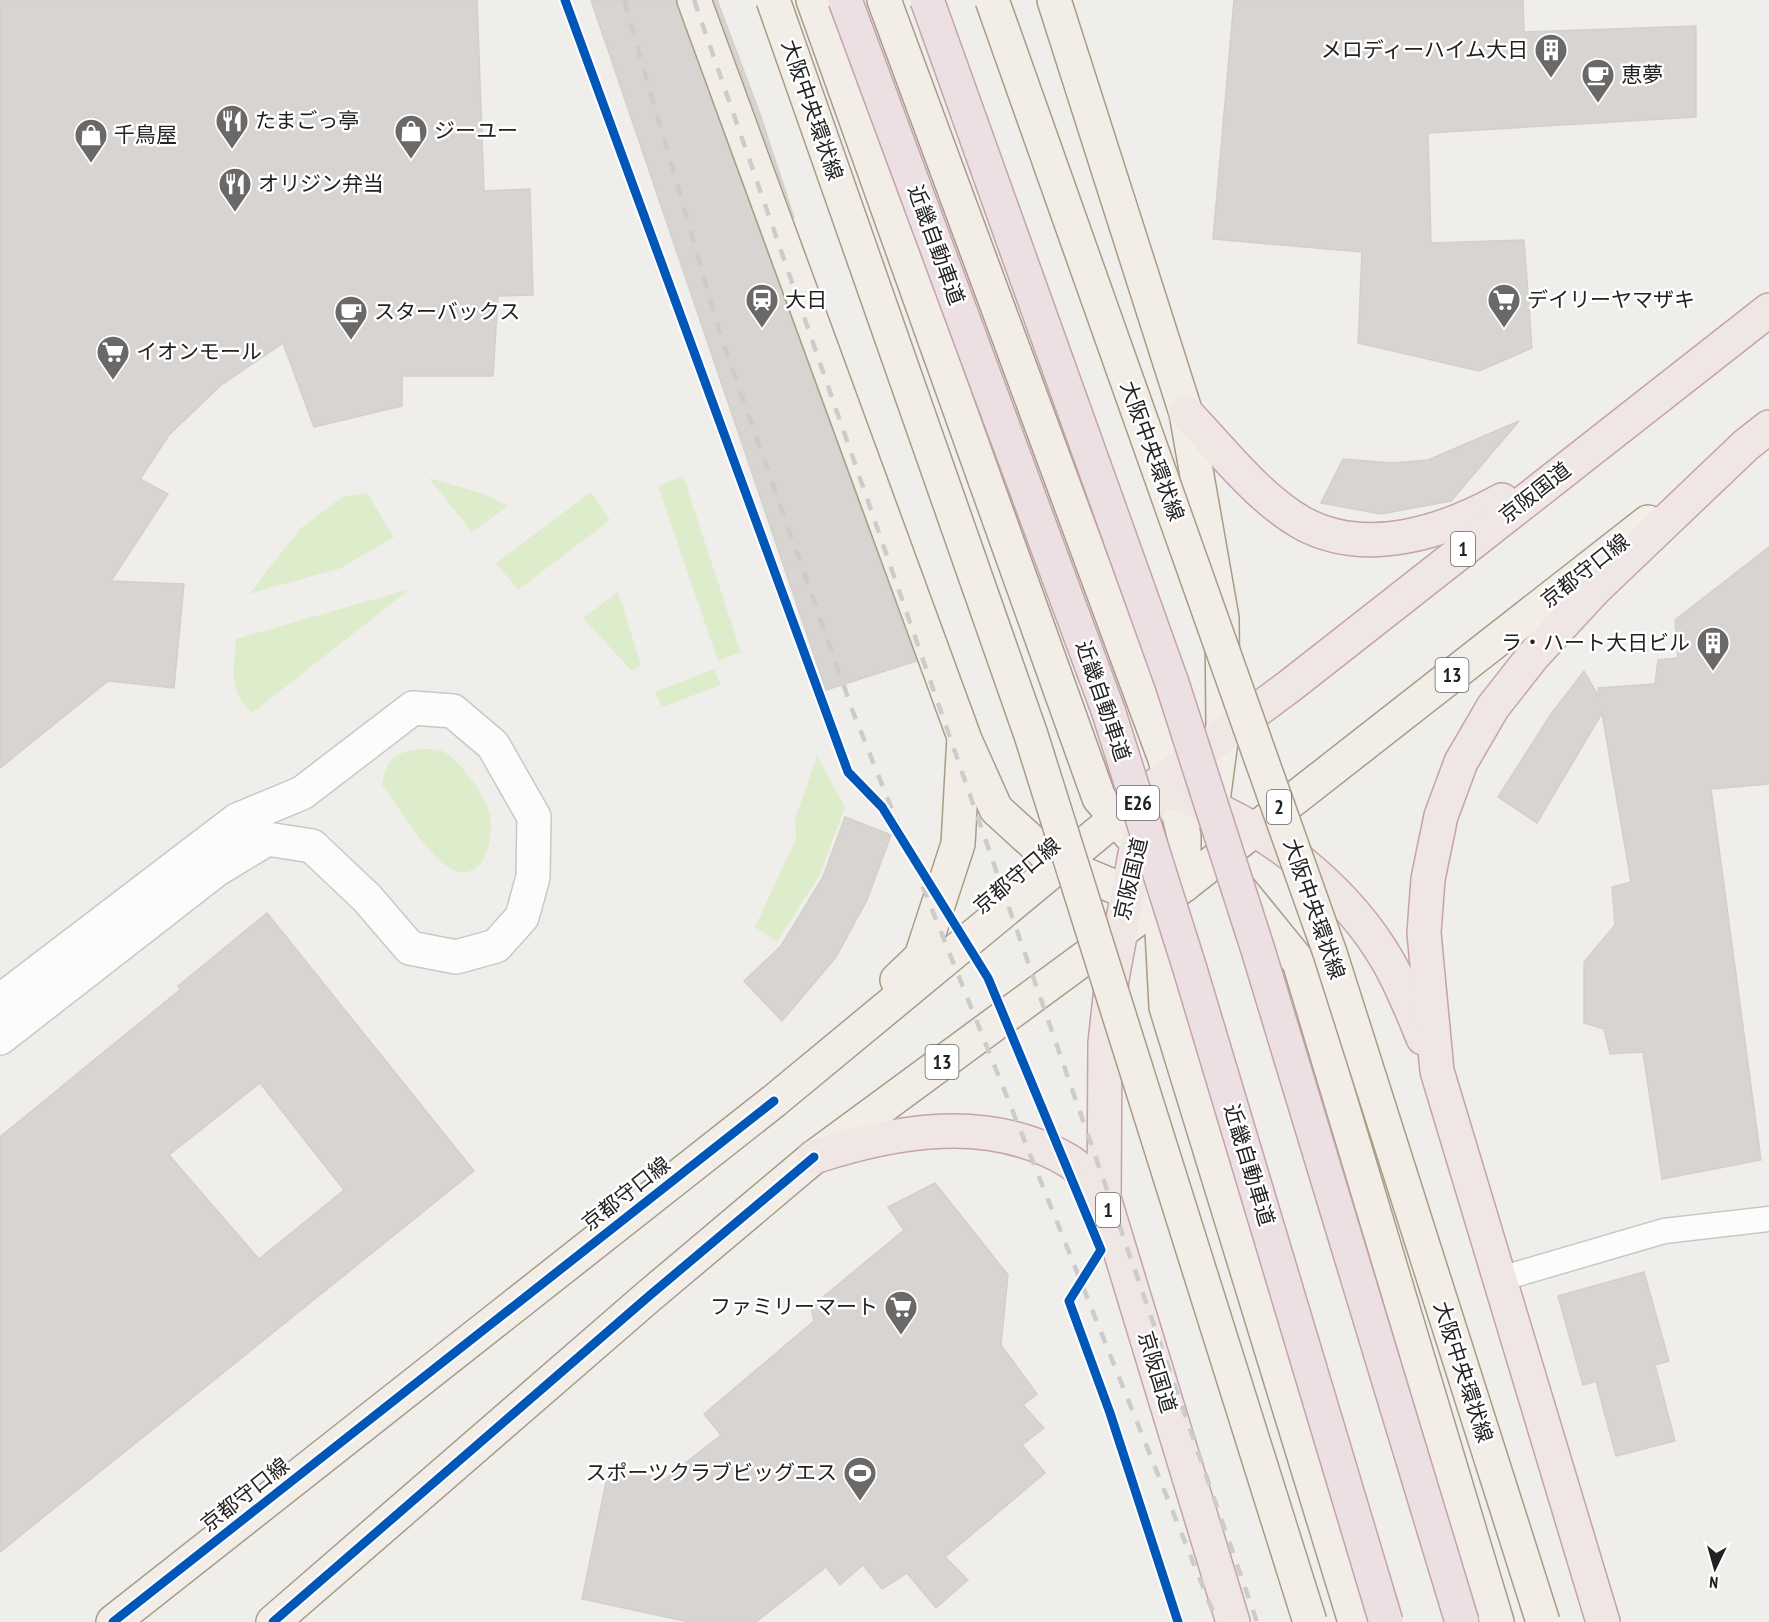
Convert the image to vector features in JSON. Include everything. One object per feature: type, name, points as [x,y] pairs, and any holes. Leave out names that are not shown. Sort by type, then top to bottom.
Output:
[{"type":"highway","name":"近畿自動車道","points":[[844,0],[1108,710],[1190,969],[1386,1622]]},
{"type":"highway","points":[[927,0],[1172,683],[1258,950],[1462,1622]]},
{"type":"highway","name":"京阪国道","points":[[1233,1622],[1104,1198],[1105,1043],[1119,933],[1127,892],[1160,877],[1169,792],[1221,736],[1301,678],[1769,310]]},
{"type":"highway","points":[[1186,413],[1269,498],[1303,523],[1342,537],[1387,540],[1431,531],[1473,516],[1580,457]]},
{"type":"highway","points":[[1437,1071],[1424,933],[1428,879],[1441,816],[1461,762],[1493,707],[1533,656],[1595,588],[1758,436]]},
{"type":"highway","points":[[1169,792],[1214,809],[1254,830],[1316,875],[1353,912],[1386,958],[1437,1071],[1603,1622]]},
{"type":"highway","points":[[814,1157],[875,1139],[916,1132],[968,1131],[1020,1140],[1071,1162],[1104,1198]]},
{"type":"main road","points":[[694,0],[964,737],[996,809],[1053,861],[1127,892],[1160,877]]},
{"type":"main road","name":"大阪中央環状線","points":[[773,0],[1031,735],[1310,1622]]},
{"type":"main road","points":[[813,0],[1099,798],[1160,877]]},
{"type":"main road","points":[[884,0],[1129,659],[1184,836],[1160,877],[1166,1007],[1355,1622]]},
{"type":"main road","name":"大阪中央環状線","points":[[992,0],[1330,953],[1542,1622]]},
{"type":"main road","points":[[1054,0],[1186,413],[1222,618],[1221,736],[1208,851]]},
{"type":"main road","name":"京都守口線","points":[[273,1622],[649,1296],[814,1157],[1119,933],[1160,877],[1254,830],[1758,436]]},
{"type":"main road","points":[[774,1101],[921,957],[958,844],[964,737]]},
{"type":"main road","points":[[1169,792],[1208,851],[1299,962],[1497,1622]]},
{"type":"main road","name":"京都守口線","points":[[113,1622],[774,1101],[1116,818],[1169,792]]},
{"type":"street","points":[[0,1001],[237,820],[302,793],[413,708],[453,711],[493,745],[534,817],[533,877],[522,917],[496,946],[456,957],[411,948],[367,898],[312,846],[267,839],[216,870],[0,1038]]},
{"type":"lane","points":[[1500,1279],[1664,1231],[1769,1220]]},
{"type":"green space","points":[[683,476],[741,652],[718,661],[658,486]]},
{"type":"green space","points":[[429,478],[484,494],[508,506],[472,532]]},
{"type":"green space","points":[[591,492],[610,520],[518,590],[496,563]]},
{"type":"green space","points":[[367,493],[394,537],[341,568],[249,594],[300,529],[342,497]]},
{"type":"green space","points":[[410,589],[252,713],[244,705],[234,679],[236,639]]},
{"type":"green space","points":[[618,592],[641,665],[632,671],[583,618]]},
{"type":"green space","points":[[714,669],[721,685],[662,707],[655,692]]},
{"type":"green space","points":[[424,749],[440,750],[452,758],[474,783],[486,804],[490,816],[489,843],[480,865],[472,871],[462,872],[450,868],[437,858],[415,832],[382,785],[387,768],[394,757]]},
{"type":"green space","points":[[817,756],[845,807],[820,874],[777,942],[755,927],[796,839],[795,819]]},
{"type":"building","name":"イオンモール","points":[[0,0],[477,0],[484,191],[530,189],[533,295],[498,296],[493,376],[402,376],[402,406],[314,427],[283,343],[220,386],[169,435],[140,479],[168,494],[111,581],[184,584],[174,688],[108,681],[0,768]]},
{"type":"building","points":[[591,0],[676,0],[916,661],[826,690]]},
{"type":"building","points":[[714,0],[717,0],[760,114],[794,218]]},
{"type":"building","points":[[1234,0],[1523,0],[1524,32],[1696,26],[1696,117],[1428,133],[1431,243],[1524,240],[1532,348],[1479,371],[1358,343],[1362,252],[1213,239]]},
{"type":"building","points":[[1519,421],[1451,501],[1381,514],[1321,503],[1343,459],[1392,463],[1428,460]]},
{"type":"building","points":[[1769,547],[1769,784],[1711,789],[1761,1160],[1662,1179],[1643,1052],[1610,1054],[1604,1029],[1584,1023],[1584,962],[1615,925],[1612,887],[1631,882],[1602,713],[1537,823],[1498,797],[1551,714],[1584,671],[1599,697],[1598,688],[1655,684],[1658,660],[1678,658],[1675,620]]},
{"type":"building","points":[[845,817],[891,835],[867,900],[836,957],[782,1021],[744,981],[781,946],[823,877]]},
{"type":"building","points":[[267,913],[474,1171],[0,1552],[0,1137],[181,989],[178,986]],"holes":[[[260,1083],[344,1190],[259,1259],[169,1155]]]},
{"type":"building","points":[[935,1183],[1008,1275],[1001,1345],[1037,1394],[1023,1405],[1044,1428],[1022,1445],[1045,1473],[945,1557],[968,1580],[936,1608],[907,1573],[882,1589],[863,1565],[840,1585],[826,1567],[756,1622],[689,1622],[582,1599],[609,1468],[665,1479],[721,1435],[704,1414],[814,1321],[811,1307],[904,1230],[888,1207]]},
{"type":"building","points":[[1644,1272],[1669,1361],[1655,1365],[1675,1441],[1616,1456],[1596,1381],[1583,1385],[1558,1296]]},
{"type":"railway","points":[[624,0],[721,337],[853,712],[1217,1622]]},
{"type":"railway","points":[[694,0],[1257,1622]]},
{"type":"cycle path","points":[[565,0],[848,772],[882,807],[988,978],[1101,1250],[1069,1301],[1110,1413],[1178,1622]]},
{"type":"cycle path","points":[[113,1622],[774,1101]]},
{"type":"cycle path","points":[[273,1622],[649,1296],[814,1157]]},
{"type":"place","name":"メロディーハイム大日","points":[[1551,79]]},
{"type":"place","name":"恵夢","points":[[1598,104]]},
{"type":"place","name":"たまごっ亭","points":[[232,150]]},
{"type":"place","name":"ジーユー","points":[[411,160]]},
{"type":"place","name":"千鳥屋","points":[[91,164]]},
{"type":"place","name":"オリジン弁当","points":[[235,213]]},
{"type":"place","name":"大日","points":[[762,329]]},
{"type":"place","name":"デイリーヤマザキ","points":[[1504,329]]},
{"type":"place","name":"スターバックス","points":[[351,341]]},
{"type":"place","name":"イオンモール","points":[[113,381]]},
{"type":"place","name":"ラ・ハート大日ビル","points":[[1713,672]]},
{"type":"place","name":"ファミリーマート","points":[[901,1336]]},
{"type":"place","name":"スポーツクラブビッグエス","points":[[860,1502]]}]
